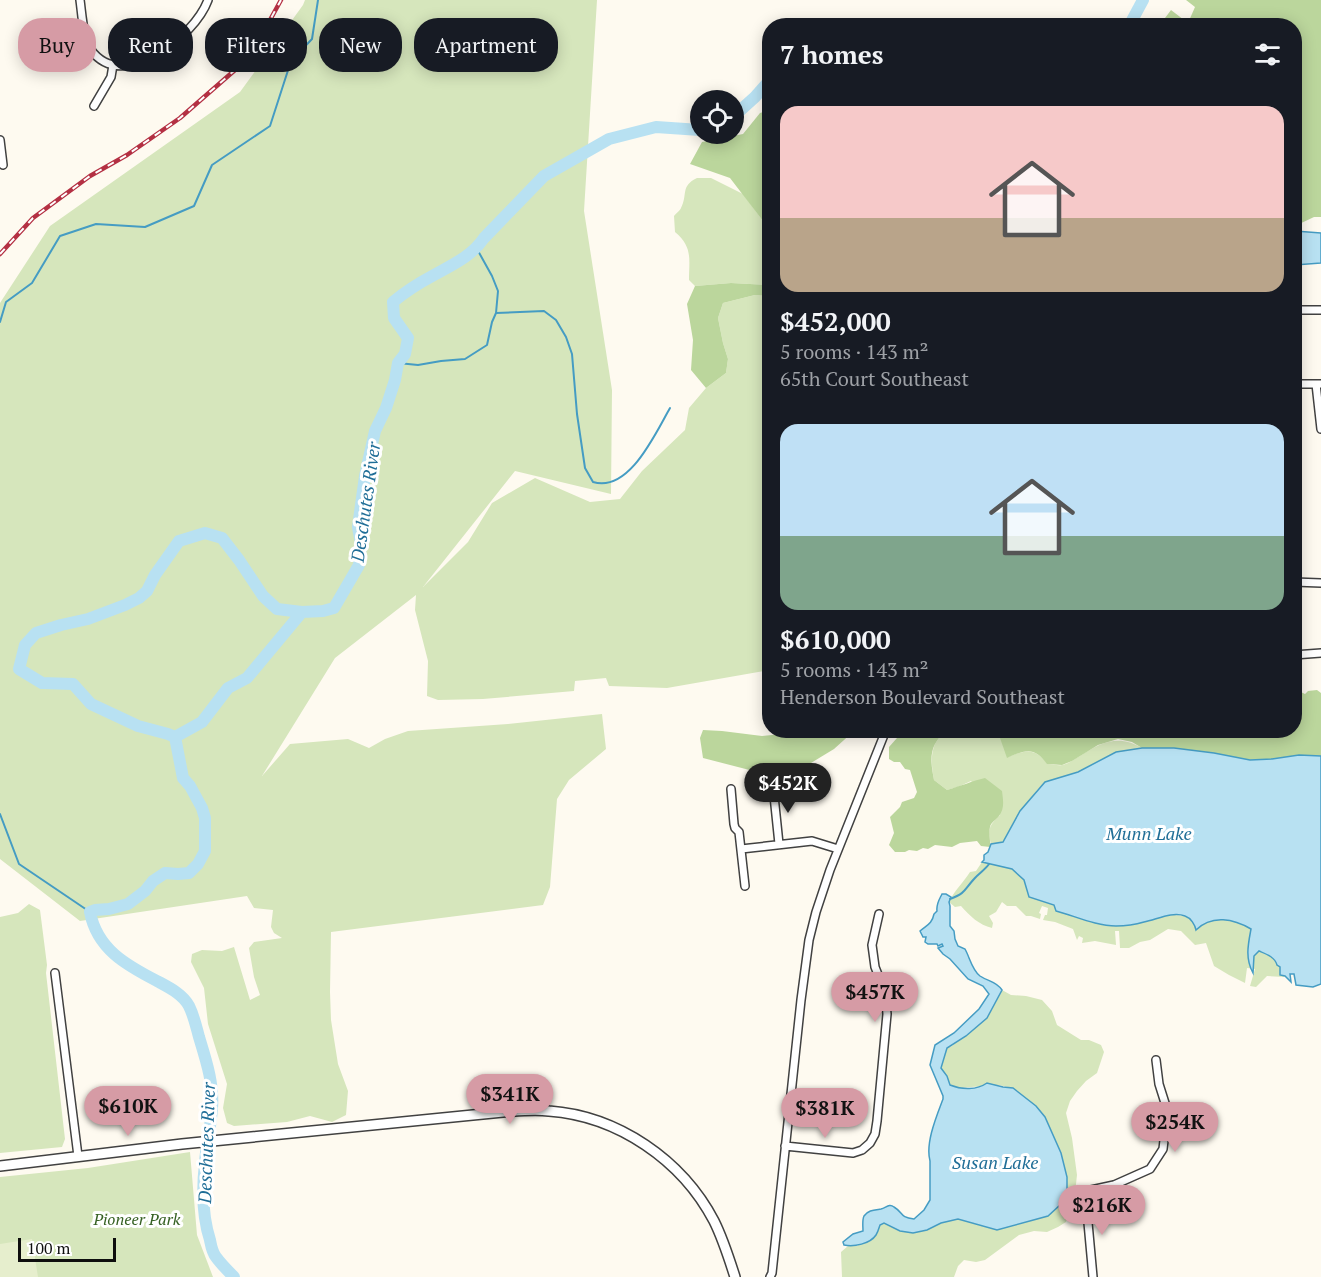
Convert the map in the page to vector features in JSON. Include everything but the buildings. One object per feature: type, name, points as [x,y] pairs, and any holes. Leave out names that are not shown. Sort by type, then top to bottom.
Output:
[{"type":"street","points":[[80,0],[88,46],[92,52],[108,63]]},
{"type":"street","points":[[193,24],[204,10],[207,0]]},
{"type":"street","points":[[94,106],[112,72]]},
{"type":"street","points":[[0,140],[3,165]]},
{"type":"street","points":[[1302,310],[1321,310]]},
{"type":"street","points":[[1302,384],[1319,384],[1321,429]]},
{"type":"street","points":[[1302,582],[1321,583]]},
{"type":"street","points":[[1302,654],[1321,653]]},
{"type":"street","points":[[770,1277],[809,940],[816,912],[838,849],[883,738]]},
{"type":"street","points":[[773,786],[779,844]]},
{"type":"street","points":[[731,789],[734,824],[739,832],[745,886]]},
{"type":"street","points":[[741,849],[812,841],[838,849]]},
{"type":"street","points":[[785,1146],[853,1153],[866,1147],[875,1134],[887,1014],[885,992],[875,967],[872,945],[879,914]]},
{"type":"street","points":[[55,972],[78,1156]]},
{"type":"street","points":[[1093,1277],[1086,1201],[1088,1193],[1091,1190],[1114,1185],[1150,1169],[1163,1149],[1166,1123],[1165,1103],[1159,1084],[1156,1060]]},
{"type":"street","points":[[0,1166],[182,1144],[542,1110],[580,1116],[608,1125],[658,1154],[679,1173],[705,1205],[720,1235],[735,1277]]},
{"type":"green space","points":[[305,0],[597,0],[584,211],[612,390],[611,494],[515,471],[423,587],[468,542],[492,503],[535,478],[590,502],[620,499],[642,471],[685,430],[689,408],[706,388],[726,373],[728,359],[718,318],[723,303],[755,295],[762,296],[762,671],[667,688],[609,686],[606,678],[575,681],[574,691],[483,699],[438,700],[427,696],[428,661],[415,610],[416,595],[335,658],[262,776],[290,744],[348,739],[369,748],[385,739],[408,731],[602,714],[606,749],[569,780],[557,799],[550,887],[543,905],[331,932],[331,1020],[338,1064],[348,1091],[346,1115],[332,1122],[310,1116],[287,1122],[234,1126],[227,1123],[223,1108],[227,1084],[208,1024],[204,988],[191,962],[192,954],[202,950],[222,951],[234,947],[250,1000],[260,995],[249,948],[254,942],[282,938],[274,933],[271,927],[273,910],[254,908],[247,896],[80,921],[0,859],[0,303],[50,226],[240,92],[254,72],[307,72],[307,18],[294,18]]},
{"type":"green space","points":[[1186,0],[1321,0],[1321,217],[1314,217],[1302,223],[1302,18],[1190,18],[1195,7]]},
{"type":"green space","points":[[1171,10],[1181,18],[1165,18]]},
{"type":"green space","points":[[762,112],[762,220],[730,178],[690,164],[701,144],[744,144],[744,133]]},
{"type":"green space","points":[[697,178],[711,178],[743,194],[762,220],[762,285],[731,283],[695,286],[689,280],[689,254],[685,243],[675,232],[674,216],[681,208],[686,188]]},
{"type":"green space","points":[[731,283],[762,285],[762,296],[755,295],[723,303],[718,318],[728,359],[726,373],[706,388],[691,370],[693,340],[687,304],[695,286]]},
{"type":"green space","points":[[1317,690],[1321,693],[1321,756],[1299,755],[1250,760],[1174,748],[1142,748],[1132,742],[1118,739],[1098,745],[1062,765],[1047,764],[1043,758],[1030,751],[1007,758],[1000,738],[1302,738],[1302,692],[1305,694],[1308,691]]},
{"type":"green space","points":[[703,730],[762,736],[762,738],[846,738],[834,749],[806,766],[786,772],[765,774],[703,758],[700,738]]},
{"type":"green space","points":[[897,738],[939,738],[932,753],[934,780],[947,790],[985,778],[1002,791],[1002,810],[990,827],[990,847],[981,846],[977,841],[960,843],[952,847],[935,845],[917,851],[895,852],[889,845],[894,833],[890,817],[902,802],[914,798],[917,792],[910,770],[905,769],[900,762],[889,759],[889,747]]},
{"type":"green space","points":[[939,738],[1011,738],[1007,757],[1034,752],[1048,764],[1057,765],[1067,764],[1095,747],[1110,742],[1126,741],[1142,748],[1116,752],[1078,772],[1045,782],[1015,819],[1003,842],[991,844],[990,828],[1000,815],[971,781],[947,790],[934,780],[932,753]]},
{"type":"green space","points":[[982,862],[1012,869],[1024,880],[1029,897],[1095,922],[1113,926],[1133,925],[1174,915],[1186,916],[1195,924],[1196,929],[1210,921],[1217,920],[1238,923],[1252,929],[1249,940],[1254,956],[1259,951],[1270,956],[1285,976],[1267,976],[1256,987],[1250,986],[1255,969],[1247,968],[1245,983],[1229,975],[1214,966],[1206,943],[1195,945],[1181,931],[1168,929],[1150,940],[1129,948],[1120,948],[1119,931],[1115,931],[1116,945],[1095,941],[1082,943],[1083,938],[1079,936],[1077,940],[1073,929],[1043,920],[1048,908],[1042,906],[1039,913],[1041,914],[1040,919],[1026,916],[1016,906],[1007,906],[1002,902],[996,912],[989,916],[993,923],[992,928],[987,927],[975,920],[961,906],[955,907],[949,902],[970,872],[976,871]]},
{"type":"green space","points":[[29,904],[40,910],[65,1139],[62,1147],[0,1153],[0,917],[18,913]]},
{"type":"green space","points":[[1002,990],[1011,995],[1042,1000],[1052,1011],[1057,1025],[1081,1040],[1089,1040],[1101,1045],[1104,1052],[1097,1073],[1077,1091],[1066,1113],[1077,1175],[1075,1193],[1066,1222],[1047,1232],[1034,1231],[1019,1235],[985,1260],[976,1262],[964,1260],[958,1266],[954,1277],[842,1277],[841,1252],[848,1246],[857,1246],[876,1235],[882,1223],[900,1231],[927,1230],[941,1223],[958,1219],[997,1230],[1060,1205],[1067,1195],[1067,1177],[1061,1153],[1045,1117],[1036,1106],[1013,1088],[998,1085],[958,1088],[950,1085],[941,1068],[947,1048],[992,1010]]},
{"type":"green space","name":"Pioneer Park","points":[[190,1152],[197,1235],[213,1277],[0,1277],[0,1177],[88,1168]]},
{"type":"green space","points":[[32,1239],[38,1277],[0,1277],[0,1244]]},
{"type":"water","points":[[1302,232],[1321,233],[1321,263],[1302,264]]},
{"type":"water","name":"Munn Lake","points":[[1142,748],[1174,748],[1250,760],[1299,755],[1321,756],[1321,984],[1313,987],[1296,985],[1294,974],[1290,974],[1291,982],[1285,976],[1280,975],[1280,967],[1272,958],[1259,951],[1254,956],[1253,973],[1248,957],[1251,929],[1237,923],[1216,920],[1196,930],[1189,918],[1175,915],[1126,926],[1093,923],[1056,911],[1054,905],[1029,897],[1024,880],[1012,869],[982,862],[991,844],[1003,842],[1020,811],[1045,782],[1078,772],[1116,752]]},
{"type":"water","name":"Susan Lake","points":[[942,894],[951,897],[949,902],[950,926],[954,931],[958,946],[965,949],[977,973],[1002,990],[987,1018],[947,1048],[941,1068],[950,1085],[969,1088],[987,1083],[1013,1088],[1036,1106],[1045,1117],[1061,1153],[1067,1177],[1067,1195],[1048,1216],[997,1230],[958,1219],[913,1233],[900,1231],[884,1223],[880,1225],[876,1235],[870,1241],[852,1246],[844,1245],[843,1242],[853,1234],[863,1231],[863,1218],[870,1211],[891,1205],[904,1216],[914,1219],[924,1210],[930,1200],[929,1146],[932,1129],[943,1099],[930,1065],[935,1045],[954,1033],[979,1009],[989,994],[983,986],[968,979],[943,954],[938,948],[943,946],[942,944],[938,946],[925,942],[926,937],[923,937],[920,931],[932,920]]},
{"type":"waterway","points":[[0,322],[6,302],[32,283],[60,236],[96,224],[145,227],[194,206],[212,165],[270,126],[291,61],[312,39],[318,0]]},
{"type":"waterway","name":"Deschutes River","points":[[1133,18],[1143,0]]},
{"type":"waterway","name":"Deschutes River","points":[[744,107],[762,89]]},
{"type":"waterway","name":"Deschutes River","points":[[234,1277],[214,1253],[205,1221],[203,1182],[212,1090],[207,1063],[189,1006],[179,994],[134,969],[106,946],[99,936],[90,912],[128,904],[165,873],[189,873],[198,864],[205,851],[205,818],[202,808],[183,778],[175,737],[138,726],[91,704],[73,684],[42,683],[19,669],[25,645],[36,633],[88,619],[139,598],[147,591],[155,575],[179,541],[205,533],[222,538],[263,596],[277,609],[302,612],[334,608],[359,565],[361,544],[358,527],[365,476],[375,431],[386,408],[398,363],[405,354],[408,338],[394,318],[393,302],[413,287],[468,255],[544,176],[609,139],[656,127],[690,129]]},
{"type":"waterway","points":[[398,363],[418,365],[465,359],[487,345],[496,313],[498,291],[477,249]]},
{"type":"waterway","points":[[496,313],[544,311],[556,320],[566,337],[572,354],[577,414],[585,468],[593,482],[606,483],[618,479],[629,470],[649,446],[670,408]]},
{"type":"waterway","name":"Deschutes River","points":[[175,737],[202,722],[228,688],[247,678],[302,612]]},
{"type":"waterway","points":[[0,814],[19,864],[90,912]]},
{"type":"waterway","points":[[950,899],[962,893],[989,864]]},
{"type":"railway","points":[[0,254],[33,218],[90,176],[127,155],[180,118],[235,70],[258,42],[281,0]]}]
